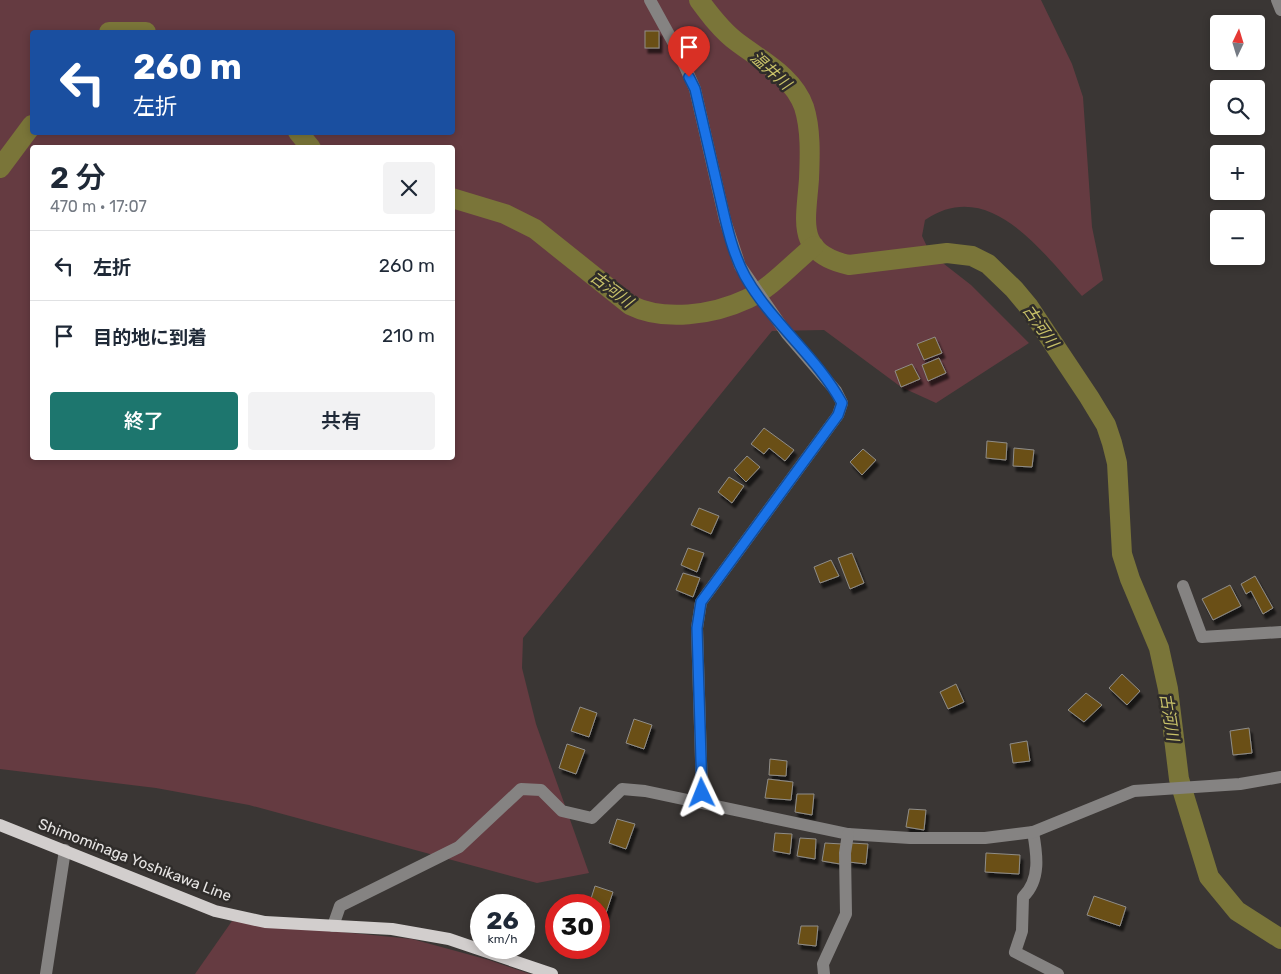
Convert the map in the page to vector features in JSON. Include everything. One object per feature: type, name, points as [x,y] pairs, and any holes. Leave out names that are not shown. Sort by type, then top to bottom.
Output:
[{"type":"main road","name":"Shimominaga Yoshikawa Line","points":[[0,825],[215,911],[265,922],[392,929],[449,939],[552,974]]},
{"type":"street","points":[[650,0],[678,51],[695,89],[729,235],[746,278],[787,334],[836,391],[842,403],[838,415],[701,602],[697,628],[702,793],[700,802]]},
{"type":"street","points":[[1277,0],[1281,10]]},
{"type":"street","points":[[1183,586],[1202,637],[1281,632]]},
{"type":"street","points":[[333,926],[340,906],[459,848],[521,789],[541,790],[562,811],[592,818],[622,789],[645,791],[848,834],[910,838],[985,838],[1034,832],[1134,791],[1175,790],[1240,784],[1281,777]]},
{"type":"street","points":[[1034,832],[1038,857],[1035,877],[1029,892],[1023,897],[1022,931],[1015,952],[1058,974]]},
{"type":"street","points":[[824,974],[823,964],[846,914],[845,853],[848,834]]},
{"type":"street","points":[[46,974],[65,850]]},
{"type":"shaded area","points":[[0,0],[1041,0],[1072,64],[1083,97],[1092,227],[1103,280],[1082,296],[1032,241],[1013,225],[993,213],[971,207],[949,209],[925,220],[922,236],[930,253],[971,285],[1029,343],[936,403],[901,387],[824,330],[772,331],[523,638],[522,668],[536,724],[589,873],[537,883],[249,805],[156,788],[0,769]]},
{"type":"shaded area","points":[[232,921],[412,939],[470,955],[470,959],[485,959],[530,974],[195,974]]},
{"type":"building","points":[[645,31],[659,31],[659,48],[645,48]]},
{"type":"building","points":[[935,337],[942,353],[924,360],[917,344]]},
{"type":"building","points":[[939,358],[946,373],[928,381],[922,365]]},
{"type":"building","points":[[912,364],[920,379],[901,387],[895,371]]},
{"type":"building","points":[[764,428],[794,450],[785,461],[769,448],[764,454],[751,444]]},
{"type":"building","points":[[987,441],[1007,443],[1006,460],[986,458]]},
{"type":"building","points":[[1014,448],[1034,450],[1032,467],[1013,466]]},
{"type":"building","points":[[863,449],[876,460],[862,475],[850,462]]},
{"type":"building","points":[[747,456],[760,467],[746,482],[734,470]]},
{"type":"building","points":[[729,477],[744,486],[732,503],[718,492]]},
{"type":"building","points":[[699,508],[719,516],[711,534],[691,525]]},
{"type":"building","points":[[688,548],[704,553],[697,572],[681,565]]},
{"type":"building","points":[[852,553],[864,583],[850,589],[838,558]]},
{"type":"building","points":[[831,560],[839,576],[820,583],[814,567]]},
{"type":"building","points":[[683,573],[700,578],[693,597],[676,590]]},
{"type":"building","points":[[1255,576],[1273,608],[1263,614],[1251,591],[1246,594],[1241,584]]},
{"type":"building","points":[[1230,585],[1241,606],[1213,620],[1202,599]]},
{"type":"building","points":[[1122,674],[1140,691],[1127,705],[1109,688]]},
{"type":"building","points":[[956,684],[964,702],[948,709],[940,692]]},
{"type":"building","points":[[1086,693],[1102,705],[1084,722],[1068,710]]},
{"type":"building","points":[[580,707],[597,713],[589,737],[571,731]]},
{"type":"building","points":[[634,719],[652,725],[644,749],[626,743]]},
{"type":"building","points":[[1249,728],[1252,753],[1233,755],[1230,731]]},
{"type":"building","points":[[1027,741],[1030,761],[1013,763],[1010,744]]},
{"type":"building","points":[[567,744],[585,750],[576,774],[559,768]]},
{"type":"building","points":[[770,759],[787,761],[786,776],[769,775]]},
{"type":"building","points":[[768,779],[793,782],[791,800],[765,798]]},
{"type":"building","points":[[797,794],[814,794],[812,815],[795,812]]},
{"type":"building","points":[[909,809],[926,810],[924,830],[906,827]]},
{"type":"building","points":[[617,819],[635,824],[626,849],[609,843]]},
{"type":"building","points":[[775,833],[792,834],[790,854],[773,851]]},
{"type":"building","points":[[800,838],[816,839],[815,859],[797,856]]},
{"type":"building","points":[[825,843],[842,844],[840,864],[822,861]]},
{"type":"building","points":[[851,843],[868,844],[866,864],[849,862]]},
{"type":"building","points":[[986,853],[1020,855],[1019,874],[985,872]]},
{"type":"building","points":[[595,886],[613,892],[610,901],[610,894],[592,894]]},
{"type":"building","points":[[1094,896],[1126,907],[1120,926],[1087,915]]},
{"type":"building","points":[[801,926],[818,926],[816,946],[798,944]]},
{"type":"waterway","name":"古河川","points":[[699,0],[726,33],[776,70],[799,96],[804,107],[809,133],[810,152],[806,222],[812,244],[820,253],[832,260],[849,265],[947,253],[972,256],[988,264],[1014,289],[1029,307],[1089,397],[1106,425],[1112,443],[1117,463],[1122,554],[1130,579],[1159,648],[1168,689],[1179,779],[1209,877],[1237,911],[1281,939]]},
{"type":"waterway","name":"古河川","points":[[0,168],[30,128]]},
{"type":"waterway","name":"古河川","points":[[300,135],[309,145]]},
{"type":"waterway","name":"古河川","points":[[455,199],[505,214],[535,229],[630,305],[643,310],[673,315],[719,309],[734,305],[756,295],[814,246]]},
{"type":"route","points":[[689,77],[695,89],[725,220],[740,266],[746,278],[787,334],[836,391],[842,403],[838,415],[710,586],[701,602],[697,628],[702,793]]},
{"type":"water label","name":"温井川","points":[[771,70]]}]
